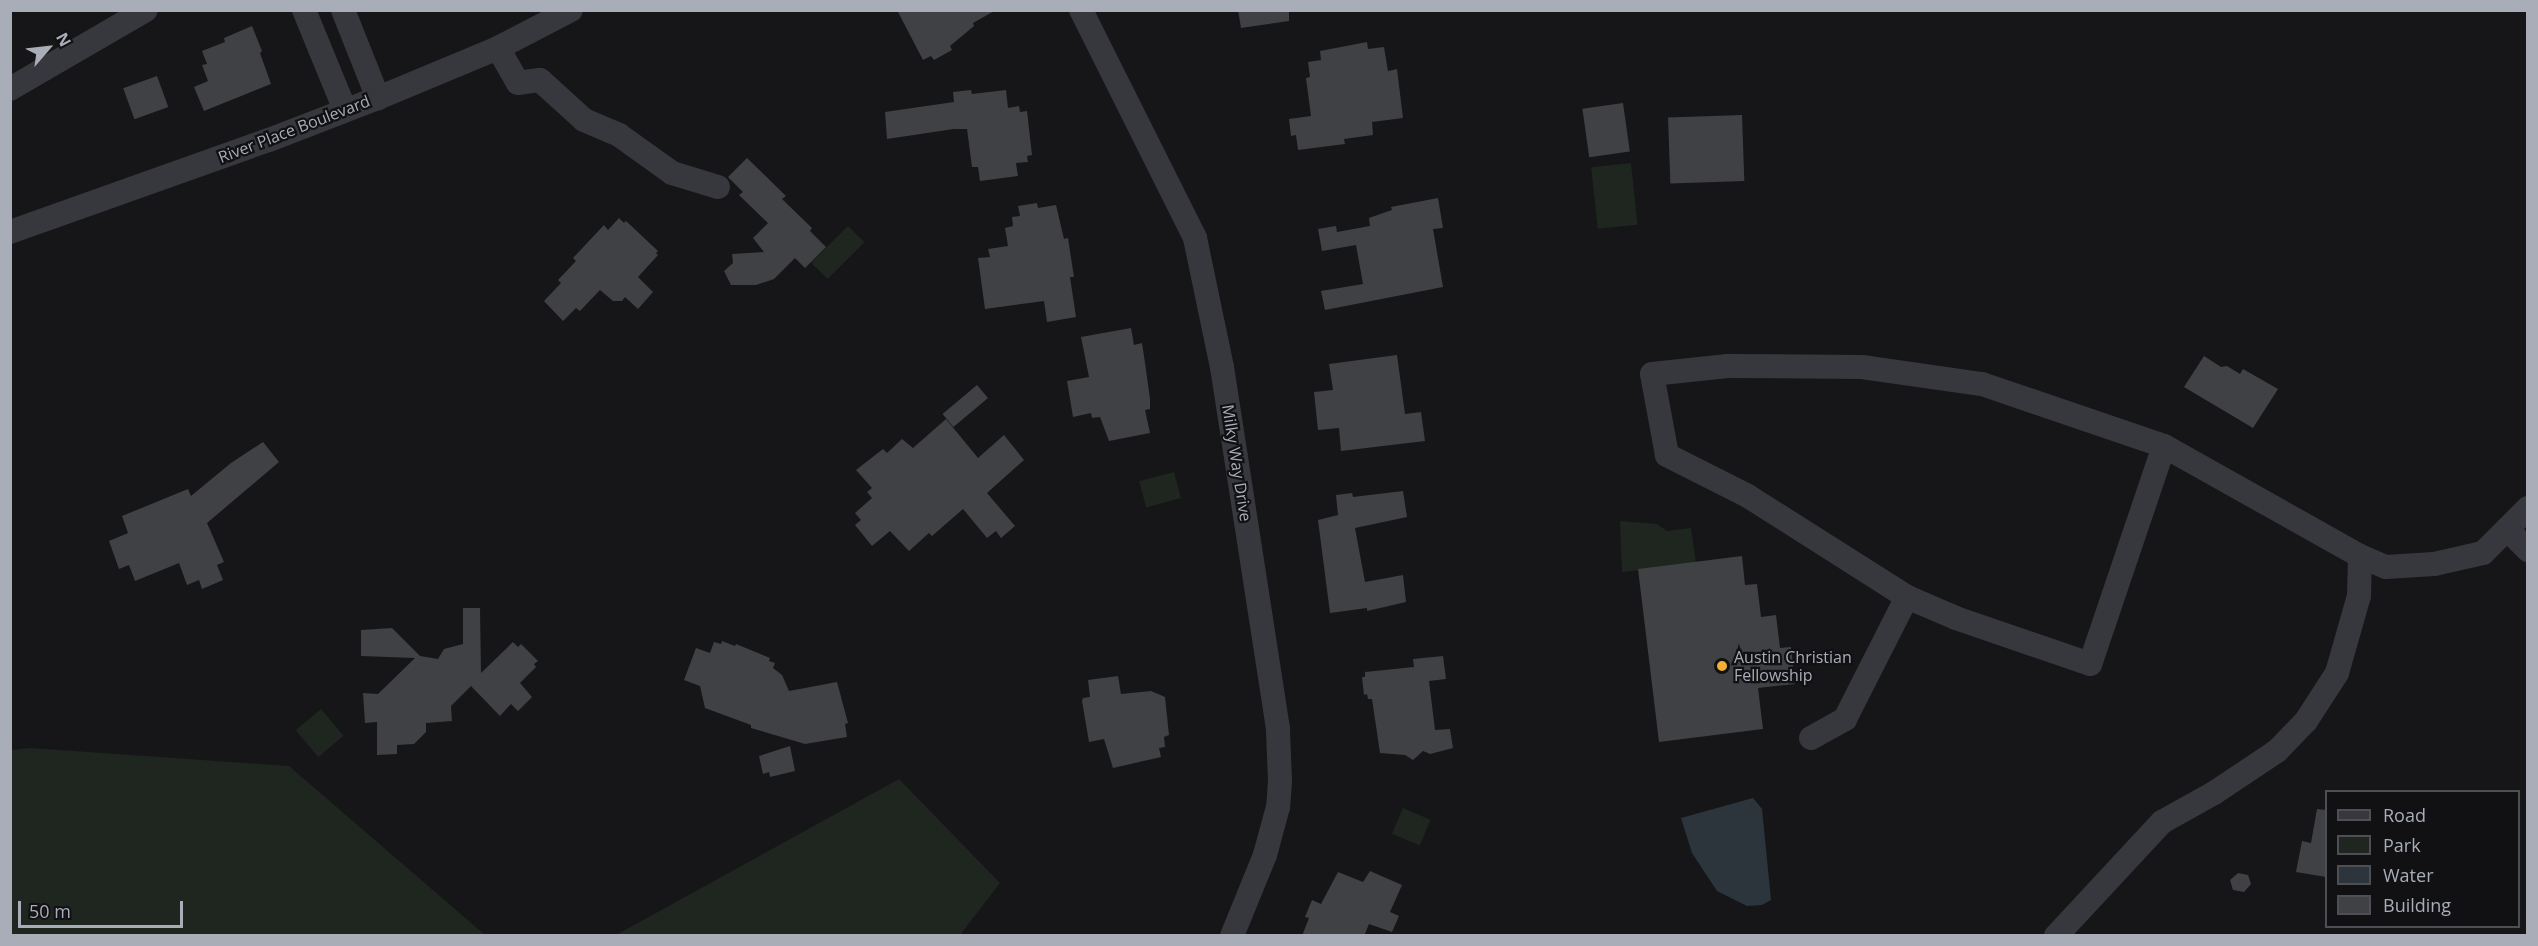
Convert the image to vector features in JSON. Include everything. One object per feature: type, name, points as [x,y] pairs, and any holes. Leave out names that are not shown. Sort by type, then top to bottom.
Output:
[{"type":"street","points":[[10,89],[146,10]]},
{"type":"street","points":[[304,10],[345,110]]},
{"type":"street","points":[[343,10],[378,98]]},
{"type":"street","name":"River Place Boulevard","points":[[10,232],[378,98],[498,48],[571,10]]},
{"type":"street","name":"Milky Way Drive","points":[[1081,10],[1195,238],[1222,367],[1278,730],[1280,781],[1278,807],[1265,855],[1232,936]]},
{"type":"street","points":[[498,48],[518,83],[540,80],[584,120],[618,135],[672,173],[718,187]]},
{"type":"street","points":[[2163,446],[2090,664],[1956,618],[1907,597],[1748,496],[1667,455],[1652,374],[1728,366],[1862,366],[1982,384],[2163,446],[2360,556],[2386,567],[2434,564],[2483,553],[2528,508]]},
{"type":"street","points":[[2507,529],[2528,550]]},
{"type":"street","points":[[2056,936],[2162,822],[2214,793],[2277,751],[2306,721],[2337,673],[2359,596],[2360,556]]},
{"type":"street","points":[[1811,738],[1845,719],[1907,597]]},
{"type":"green space","points":[[1631,163],[1637,225],[1598,229],[1591,167]]},
{"type":"green space","points":[[848,226],[864,242],[827,279],[811,263]]},
{"type":"green space","points":[[1174,472],[1181,498],[1146,507],[1139,481]]},
{"type":"green space","points":[[1620,521],[1657,524],[1667,531],[1691,528],[1696,564],[1622,572]]},
{"type":"green space","points":[[321,709],[343,736],[318,757],[296,730]]},
{"type":"green space","points":[[30,748],[289,766],[485,935],[11,935],[11,750]]},
{"type":"green space","points":[[899,779],[1000,883],[960,935],[616,935]]},
{"type":"green space","points":[[1403,808],[1431,820],[1420,845],[1392,834]]},
{"type":"water","points":[[1753,798],[1762,809],[1771,900],[1762,905],[1747,906],[1717,891],[1692,853],[1681,818]]},
{"type":"building","points":[[897,10],[996,10],[973,23],[974,26],[950,46],[952,50],[934,60],[931,56],[923,60]]},
{"type":"building","points":[[1238,10],[1289,10],[1289,21],[1241,28]]},
{"type":"building","points":[[252,26],[271,84],[204,111],[194,87],[208,81],[202,65],[207,64],[202,51],[225,42],[224,38]]},
{"type":"building","points":[[1367,42],[1368,49],[1384,47],[1388,71],[1397,69],[1403,118],[1372,122],[1373,135],[1344,139],[1345,144],[1298,150],[1296,135],[1291,136],[1289,119],[1311,116],[1306,78],[1310,77],[1308,62],[1321,60],[1320,51]]},
{"type":"building","points":[[157,76],[168,107],[134,119],[123,88]]},
{"type":"building","points":[[971,90],[972,94],[1006,90],[1008,108],[1019,106],[1020,112],[1027,111],[1032,155],[1027,156],[1028,162],[1016,163],[1018,176],[980,181],[978,167],[972,167],[967,129],[887,139],[885,112],[954,102],[953,92]]},
{"type":"building","points":[[1623,103],[1630,152],[1589,157],[1582,109]]},
{"type":"building","points":[[1742,115],[1744,181],[1670,184],[1668,118]]},
{"type":"building","points":[[747,158],[786,196],[782,199],[812,228],[810,231],[826,247],[805,268],[795,258],[774,279],[756,285],[731,285],[724,271],[733,263],[732,254],[764,252],[753,238],[768,223],[739,195],[743,192],[728,177]]},
{"type":"building","points":[[1438,198],[1443,228],[1433,229],[1443,287],[1325,310],[1321,291],[1363,284],[1356,245],[1322,251],[1318,229],[1336,226],[1337,232],[1370,226],[1369,218],[1392,210],[1391,207]]},
{"type":"building","points":[[1037,203],[1038,208],[1056,205],[1064,239],[1068,238],[1074,277],[1070,277],[1076,317],[1047,322],[1044,301],[985,309],[978,258],[990,257],[988,249],[1008,246],[1005,228],[1013,226],[1012,217],[1020,216],[1018,206]]},
{"type":"building","points":[[619,218],[624,223],[626,221],[658,251],[656,253],[658,255],[638,277],[653,292],[638,309],[625,297],[622,301],[613,301],[600,290],[580,311],[576,308],[563,321],[544,301],[561,283],[558,280],[576,261],[573,258],[604,225],[608,230]]},
{"type":"building","points":[[1131,328],[1134,345],[1142,343],[1150,399],[1150,409],[1145,410],[1150,433],[1109,441],[1100,417],[1092,418],[1091,413],[1073,417],[1067,381],[1089,377],[1081,337]]},
{"type":"building","points":[[1397,355],[1405,414],[1421,412],[1425,441],[1341,451],[1339,428],[1318,430],[1314,392],[1333,390],[1329,364]]},
{"type":"building","points":[[2204,356],[2221,367],[2227,366],[2240,374],[2243,369],[2278,389],[2253,428],[2184,387]]},
{"type":"building","points":[[977,385],[988,398],[953,427],[943,414]]},
{"type":"building","points":[[946,419],[978,458],[1004,435],[1024,460],[987,493],[1015,526],[1001,538],[996,531],[987,538],[963,509],[932,536],[929,533],[909,551],[890,531],[872,546],[855,525],[861,520],[855,513],[872,498],[867,492],[872,488],[856,470],[883,449],[887,453],[902,439],[913,448]]},
{"type":"building","points":[[263,442],[279,462],[207,523],[224,562],[217,565],[223,580],[202,589],[199,580],[187,585],[179,563],[135,581],[129,565],[119,569],[109,541],[128,533],[122,516],[188,489],[191,496],[231,463]]},
{"type":"building","points":[[1403,491],[1407,517],[1355,528],[1365,582],[1403,575],[1406,602],[1367,611],[1367,608],[1330,613],[1318,520],[1338,515],[1336,495],[1352,493],[1353,497]]},
{"type":"building","name":"Austin Christian Fellowship","points":[[1742,556],[1745,585],[1757,584],[1761,617],[1776,615],[1780,648],[1791,647],[1795,684],[1758,688],[1763,729],[1659,742],[1638,569]]},
{"type":"building","points":[[463,608],[480,608],[481,673],[513,642],[518,647],[521,644],[538,661],[534,664],[536,667],[520,683],[532,697],[518,711],[511,704],[500,716],[471,686],[451,706],[452,721],[426,723],[426,732],[414,744],[397,745],[397,754],[377,755],[377,722],[365,723],[363,693],[378,694],[415,658],[361,656],[361,630],[392,628],[420,656],[438,659],[444,649],[463,644]]},
{"type":"building","points":[[722,641],[735,646],[736,644],[770,658],[769,661],[775,663],[773,668],[782,675],[789,691],[837,682],[848,723],[845,724],[847,737],[805,744],[751,728],[751,725],[705,708],[700,686],[684,680],[696,648],[710,653],[714,642],[721,644]]},
{"type":"building","points":[[1443,656],[1446,679],[1429,681],[1435,730],[1450,729],[1453,748],[1430,754],[1423,751],[1413,760],[1405,755],[1380,753],[1372,699],[1368,699],[1367,694],[1364,695],[1362,677],[1365,677],[1365,672],[1414,667],[1413,659]]},
{"type":"building","points":[[1118,676],[1121,694],[1151,691],[1165,697],[1169,735],[1164,737],[1165,747],[1159,748],[1161,757],[1113,768],[1104,739],[1089,742],[1082,701],[1083,698],[1090,697],[1088,680]]},
{"type":"building","points":[[790,746],[795,771],[770,777],[769,772],[763,774],[759,756]]},
{"type":"building","points":[[2317,809],[2325,810],[2325,877],[2296,872],[2302,841],[2311,843]]},
{"type":"building","points":[[1370,871],[1402,885],[1390,912],[1399,916],[1392,932],[1369,924],[1364,936],[1302,936],[1309,918],[1305,917],[1312,900],[1321,904],[1338,872],[1363,882]]},
{"type":"building","points":[[2238,873],[2248,875],[2251,884],[2244,892],[2233,890],[2230,880]]},
{"type":"place","name":"Austin Christian Fellowship","points":[[1722,666]]}]
